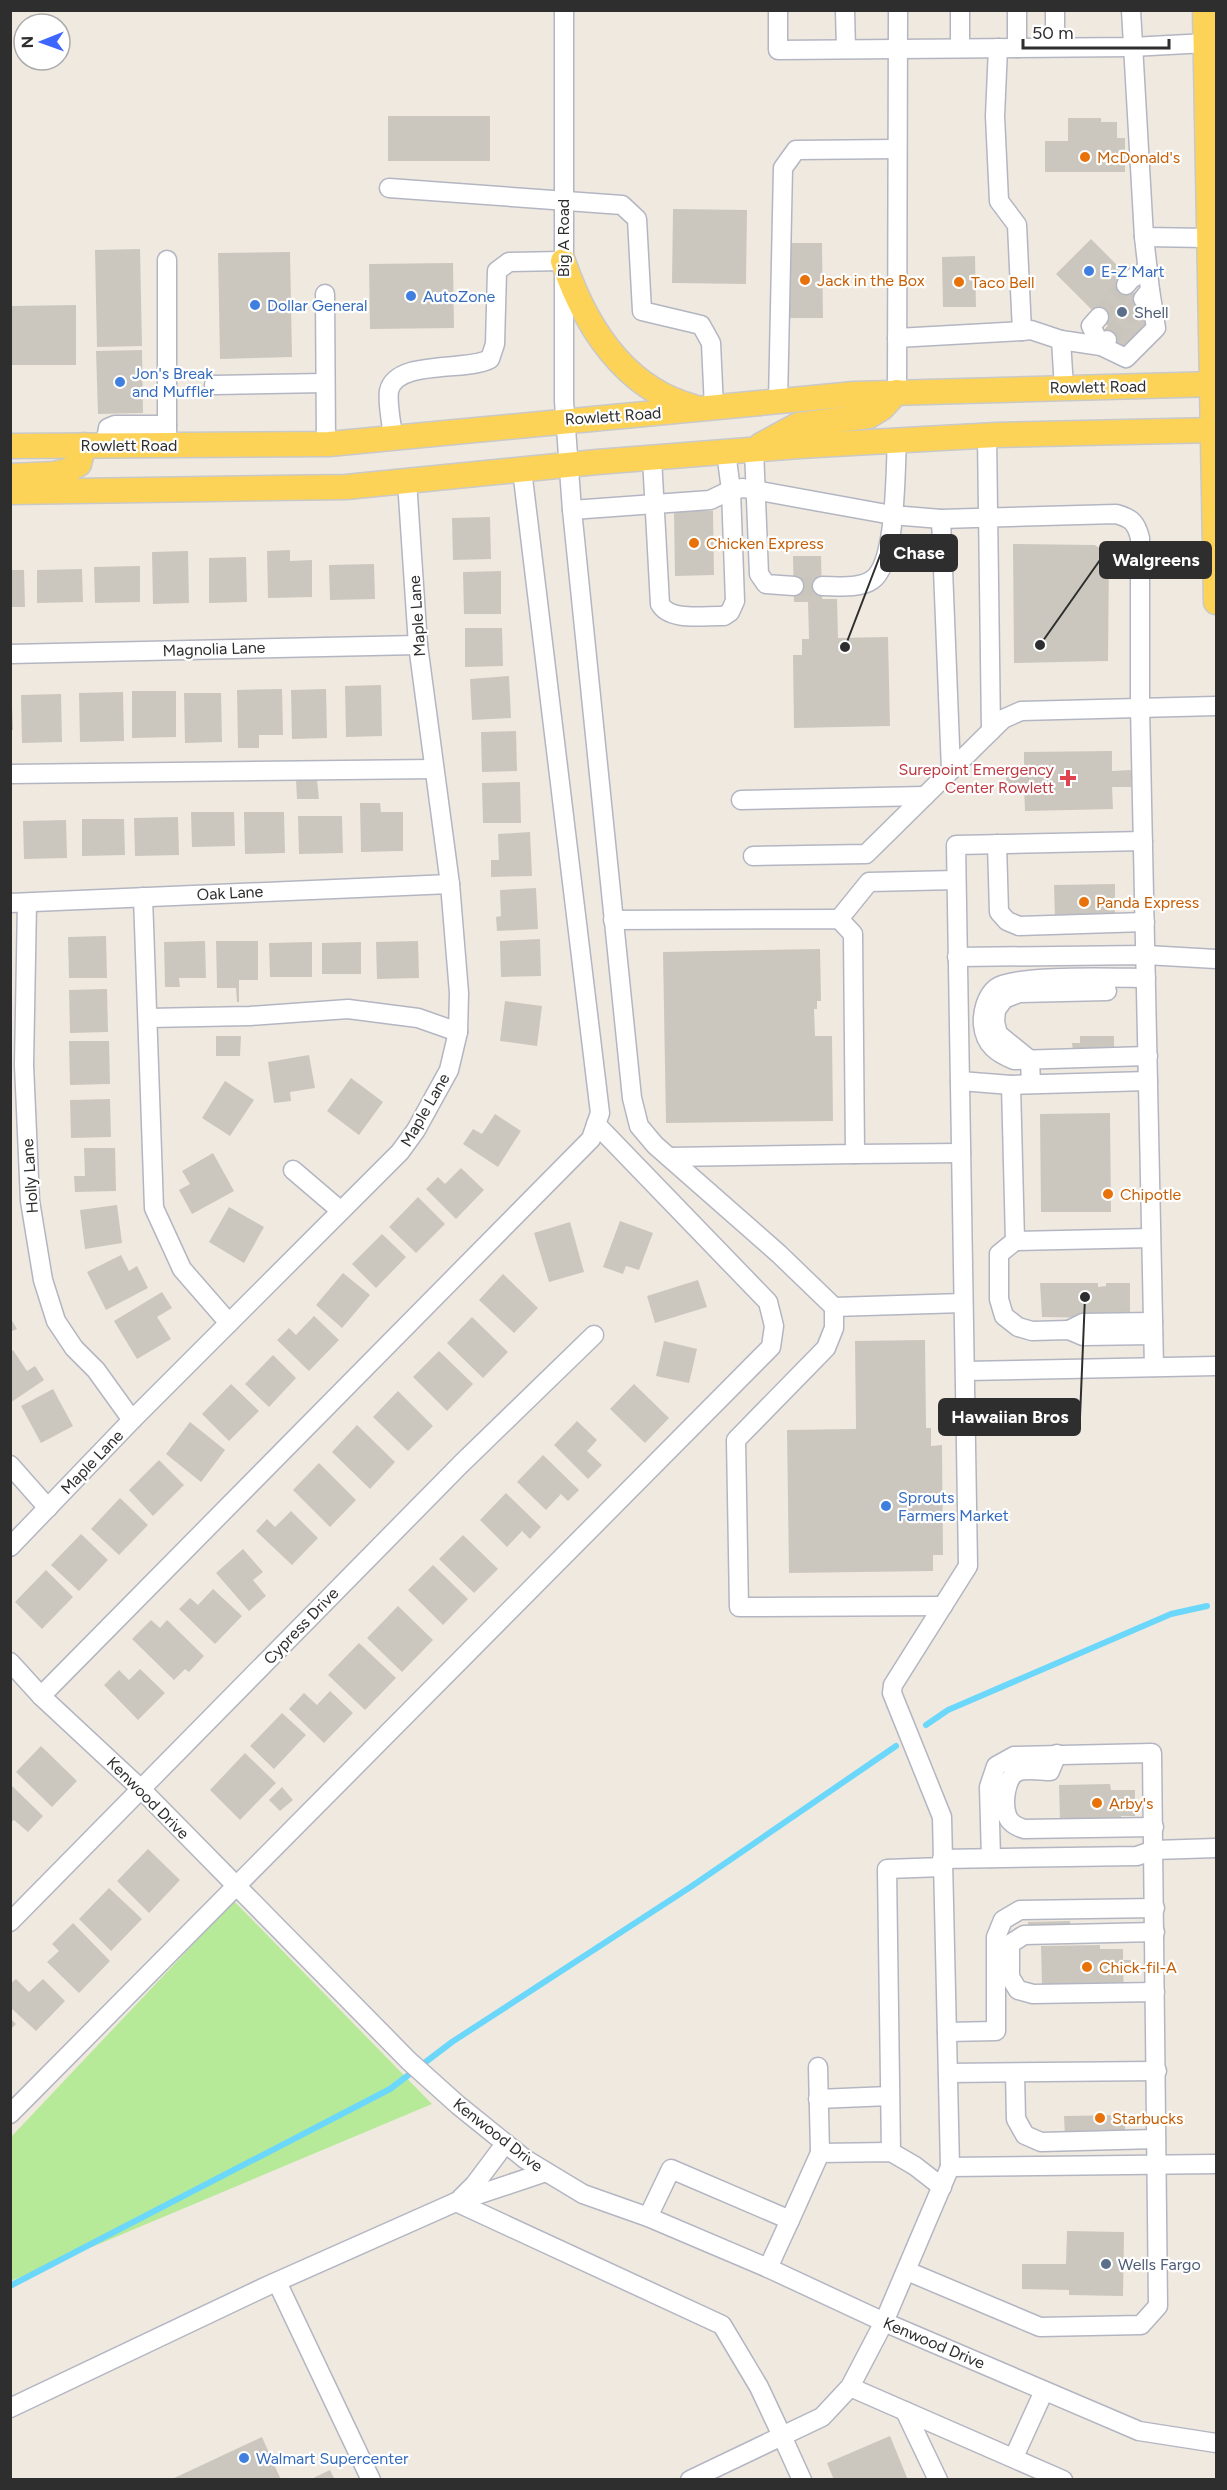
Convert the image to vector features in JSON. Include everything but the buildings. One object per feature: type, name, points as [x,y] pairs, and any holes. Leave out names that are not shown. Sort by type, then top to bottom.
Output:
[{"type":"main road","points":[[1205,10],[1208,238],[1215,430],[1216,602]]},
{"type":"main road","points":[[563,261],[576,297],[598,336],[616,357],[658,393],[677,402],[709,409]]},
{"type":"main road","name":"Rowlett Road","points":[[10,446],[95,445],[167,435],[326,444],[566,420],[897,392],[1214,384]]},
{"type":"main road","points":[[754,449],[798,424],[869,416],[882,408],[897,392]]},
{"type":"main road","points":[[10,492],[346,488],[754,449],[987,436],[1215,430]]},
{"type":"main road","points":[[10,476],[67,471],[80,464],[95,445]]},
{"type":"street","name":"Big A Road","points":[[564,10],[563,261],[566,420],[572,510],[632,1098],[639,1126],[669,1157],[779,1254],[834,1307]]},
{"type":"street","points":[[778,10],[778,50],[1132,47],[1206,43]]},
{"type":"street","points":[[845,10],[846,49]]},
{"type":"street","points":[[897,392],[898,10]]},
{"type":"street","points":[[960,10],[960,48]]},
{"type":"street","points":[[1017,10],[1017,48]]},
{"type":"street","points":[[1055,10],[1055,47]]},
{"type":"street","points":[[1099,317],[1091,326],[1105,343],[1126,358],[1156,328],[1146,296],[1148,269],[1144,237],[1131,10]]},
{"type":"street","points":[[998,48],[995,116],[999,201],[1017,225],[1022,331]]},
{"type":"street","points":[[778,402],[783,168],[796,150],[897,148]]},
{"type":"street","points":[[389,188],[622,205],[637,219],[642,311],[701,325],[711,343],[709,409]]},
{"type":"street","points":[[1144,237],[1208,238]]},
{"type":"street","points":[[167,260],[167,435]]},
{"type":"street","points":[[393,438],[389,391],[396,378],[414,370],[479,365],[490,359],[495,344],[497,271],[509,262],[563,261]]},
{"type":"street","points":[[1126,285],[1131,279],[1148,269]]},
{"type":"street","points":[[325,294],[326,444]]},
{"type":"street","points":[[897,338],[1031,330],[1061,340],[1105,343]]},
{"type":"street","points":[[1061,340],[1064,388]]},
{"type":"street","points":[[214,385],[326,383]]},
{"type":"street","points":[[987,436],[991,731]]},
{"type":"street","points":[[822,586],[855,586],[872,581],[882,569],[889,547],[897,441]]},
{"type":"street","points":[[754,449],[759,574],[766,584],[794,586]]},
{"type":"street","points":[[652,458],[660,604],[664,611],[672,615],[724,616],[730,612],[735,601],[726,452]]},
{"type":"street","points":[[41,1696],[591,1139],[600,1113],[522,470]]},
{"type":"street","name":"Maple Lane","points":[[10,1547],[132,1420],[400,1152],[416,1130],[449,1070],[458,1032],[459,993],[450,884],[418,645],[408,481]]},
{"type":"street","points":[[572,510],[710,500],[730,490],[743,488],[892,515],[942,519],[1116,514],[1128,517],[1136,524],[1140,538],[1140,707],[1154,1367]]},
{"type":"street","points":[[942,519],[951,770]]},
{"type":"street","name":"Magnolia Lane","points":[[10,654],[418,645]]},
{"type":"street","points":[[753,856],[866,854],[1002,719],[1021,711],[1216,706]]},
{"type":"street","points":[[10,774],[434,769]]},
{"type":"street","points":[[741,800],[925,796]]},
{"type":"street","points":[[690,2480],[822,2417],[850,2387],[884,2322],[950,2168],[942,1817],[892,1693],[893,1685],[968,1566],[956,845],[1143,841]]},
{"type":"street","points":[[997,844],[999,912],[1007,921],[1019,926],[1145,922]]},
{"type":"street","points":[[839,919],[869,882],[956,879]]},
{"type":"street","name":"Oak Lane","points":[[19,903],[450,884]]},
{"type":"street","points":[[143,897],[154,1208],[182,1269],[229,1323]]},
{"type":"street","name":"Holly Lane","points":[[19,903],[30,1201],[43,1280],[56,1321],[74,1347],[96,1370],[132,1420]]},
{"type":"street","points":[[613,920],[839,919],[853,934],[855,1154]]},
{"type":"street","points":[[1056,925],[1056,956]]},
{"type":"street","points":[[957,957],[1146,955],[1216,959]]},
{"type":"street","points":[[1146,984],[1017,980],[996,988],[984,1006],[983,1025],[987,1043],[1000,1054],[1014,1060],[1148,1056]]},
{"type":"street","points":[[148,1018],[250,1016],[348,1009],[418,1018],[458,1032]]},
{"type":"street","points":[[1030,1060],[1031,1084]]},
{"type":"street","points":[[960,1081],[1011,1084],[1148,1081]]},
{"type":"street","points":[[1011,1084],[1016,1241]]},
{"type":"street","points":[[10,2114],[771,1347],[774,1326],[768,1302],[596,1124]]},
{"type":"street","points":[[669,1157],[961,1153]]},
{"type":"street","points":[[293,1170],[341,1211]]},
{"type":"street","points":[[1151,1238],[1016,1241],[999,1254],[999,1299],[1004,1316],[1018,1327],[1032,1331],[1069,1330],[1083,1336],[1153,1328]]},
{"type":"street","points":[[943,1605],[739,1607],[736,1440],[826,1348],[834,1328],[834,1307],[963,1303]]},
{"type":"street","name":"Cypress Drive","points":[[10,1922],[330,1596],[594,1335]]},
{"type":"street","points":[[965,1371],[1216,1366]]},
{"type":"street","points":[[10,1465],[48,1508]]},
{"type":"street","name":"Kenwood Drive","points":[[10,1662],[41,1696],[142,1790],[372,2024],[444,2092],[505,2144],[546,2172],[583,2194],[648,2217],[768,2268],[884,2322],[1139,2431],[1216,2444]]},
{"type":"street","points":[[907,2271],[1040,2327],[1141,2325],[1158,2306],[1152,1753],[1014,1755],[996,1766],[989,1786],[991,1858]]},
{"type":"street","points":[[1057,1755],[1050,1771],[1018,1771],[1009,1778],[1006,1788],[1006,1816],[1014,1825],[1024,1829],[1154,1827]]},
{"type":"street","points":[[891,2152],[887,1869],[991,1858],[1137,1856],[1154,1850],[1216,1848]]},
{"type":"street","points":[[947,2032],[996,2031],[996,1937],[1003,1920],[1020,1910],[1155,1921]]},
{"type":"street","points":[[1155,1921],[1024,1935],[1010,1944],[1010,1977],[1018,1990],[1033,1994],[1155,1992]]},
{"type":"street","points":[[768,2268],[820,2153],[818,2067]]},
{"type":"street","points":[[948,2073],[1156,2072]]},
{"type":"street","points":[[1015,2073],[1016,2120],[1025,2135],[1041,2142],[1156,2139]]},
{"type":"street","points":[[818,2099],[889,2096]]},
{"type":"street","points":[[1041,2142],[1042,2166]]},
{"type":"street","points":[[456,2202],[476,2184],[505,2144]]},
{"type":"street","points":[[820,2153],[891,2152],[915,2166],[942,2187]]},
{"type":"street","points":[[950,2168],[1216,2164]]},
{"type":"street","points":[[648,2217],[671,2169],[790,2220]]},
{"type":"street","points":[[10,2408],[277,2282],[456,2202],[546,2172]]},
{"type":"street","points":[[456,2202],[722,2325],[759,2387],[802,2480]]},
{"type":"street","points":[[277,2282],[371,2480]]},
{"type":"street","points":[[850,2387],[1014,2457],[1035,2474],[1064,2480]]},
{"type":"street","points":[[1014,2457],[1044,2391]]},
{"type":"street","points":[[905,2411],[938,2480]]},
{"type":"green space","points":[[234,1901],[432,2104],[11,2281],[11,2137]]},
{"type":"waterway","points":[[926,1725],[948,1710],[1171,1614],[1207,1606]]},
{"type":"waterway","points":[[10,2286],[390,2089],[452,2042],[692,1886],[896,1746]]},
{"type":"tunnel","points":[[1099,317],[1126,285]]},
{"type":"tunnel","points":[[1108,339],[1142,301]]},
{"type":"tunnel","points":[[794,586],[822,586]]},
{"type":"place","name":"McDonald's","points":[[1085,157]]},
{"type":"place","name":"E-Z Mart","points":[[1089,271]]},
{"type":"place","name":"Jack in the Box","points":[[805,280]]},
{"type":"place","name":"Taco Bell","points":[[959,282]]},
{"type":"place","name":"AutoZone","points":[[411,296]]},
{"type":"place","name":"Dollar General","points":[[255,305]]},
{"type":"place","name":"Shell","points":[[1122,312]]},
{"type":"place","name":"Jon's Break and Muffler","points":[[120,382]]},
{"type":"place","name":"Chicken Express","points":[[694,543]]},
{"type":"place","name":"Walgreens","points":[[1040,645]]},
{"type":"place","name":"Chase","points":[[845,647]]},
{"type":"place","name":"Surepoint Emergency Center Rowlett","points":[[1068,778]]},
{"type":"place","name":"Panda Express","points":[[1084,902]]},
{"type":"place","name":"Chipotle","points":[[1108,1194]]},
{"type":"place","name":"Hawaiian Bros","points":[[1085,1297]]},
{"type":"place","name":"Sprouts Farmers Market","points":[[886,1506]]},
{"type":"place","name":"Arby's","points":[[1097,1803]]},
{"type":"place","name":"Chick-fil-A","points":[[1087,1967]]},
{"type":"place","name":"Starbucks","points":[[1100,2118]]},
{"type":"place","name":"Wells Fargo","points":[[1106,2264]]},
{"type":"place","name":"Walmart Supercenter","points":[[244,2458]]}]
